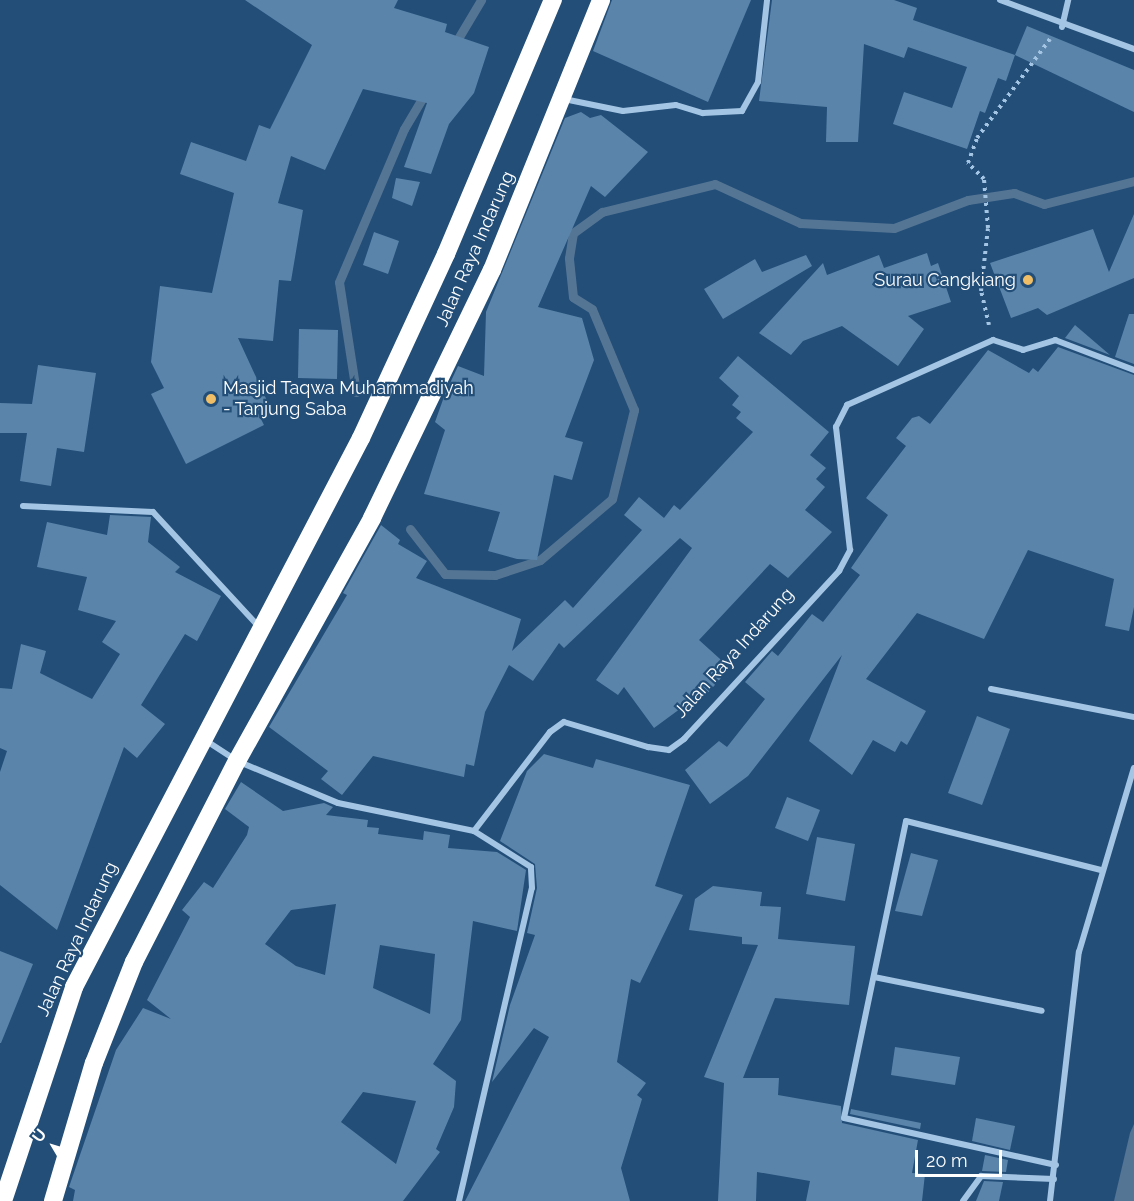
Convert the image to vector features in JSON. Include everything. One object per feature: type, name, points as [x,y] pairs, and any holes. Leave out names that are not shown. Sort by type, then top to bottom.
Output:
[{"type":"highway","name":"Jalan Raya Indarung","points":[[3,1201],[74,987],[201,737],[361,438],[553,0]]},
{"type":"highway","name":"Jalan Raya Indarung","points":[[53,1201],[93,1063],[134,962],[237,761],[372,518],[492,270],[601,0]]},
{"type":"street","points":[[562,98],[623,111],[676,105],[704,113],[732,116],[742,111],[758,82],[768,0]]},
{"type":"street","points":[[1000,0],[1062,27],[1134,49]]},
{"type":"street","points":[[1062,27],[1068,0]]},
{"type":"street","points":[[993,340],[1023,350],[1055,340],[1134,370]]},
{"type":"street","name":"Jalan Raya Indarung","points":[[474,831],[550,732],[564,722],[648,747],[669,750],[684,739],[847,559],[838,415],[847,405],[993,340]]},
{"type":"street","points":[[23,506],[127,507],[153,512],[261,628]]},
{"type":"street","points":[[991,689],[1134,717]]},
{"type":"street","points":[[201,737],[237,761],[338,803],[474,831],[531,867],[532,888],[459,1201]]},
{"type":"street","points":[[1050,1201],[1079,952],[1101,870],[1134,768]]},
{"type":"street","points":[[1056,1165],[844,1118],[906,821],[1101,870]]},
{"type":"street","points":[[874,977],[1042,1011]]},
{"type":"street","points":[[963,1201],[981,1176],[1054,1179]]},
{"type":"path","points":[[993,340],[981,291],[988,228],[984,179],[968,163],[977,138],[1062,27]]},
{"type":"water","points":[[1134,1124],[1134,1201],[1114,1201],[1130,1133]]},
{"type":"building","points":[[245,0],[398,0],[394,8],[447,24],[445,32],[489,47],[474,93],[449,124],[431,174],[404,167],[427,103],[363,89],[325,170],[291,156],[278,203],[303,210],[291,281],[279,280],[273,341],[238,338],[269,405],[257,411],[264,425],[186,464],[151,394],[164,388],[151,362],[160,286],[212,293],[234,193],[180,174],[191,142],[246,161],[259,125],[270,129],[312,45]]},
{"type":"building","points":[[612,0],[751,0],[708,102],[593,51]]},
{"type":"building","points":[[772,0],[894,0],[917,8],[913,20],[1015,55],[1006,81],[998,78],[985,113],[980,111],[967,149],[893,124],[904,92],[952,108],[967,67],[908,47],[904,58],[864,44],[858,142],[826,142],[827,107],[759,101]]},
{"type":"building","points":[[1027,26],[1134,70],[1134,112],[1015,55]]},
{"type":"building","points":[[581,112],[590,118],[601,115],[648,152],[605,197],[591,186],[538,307],[582,318],[594,360],[565,437],[583,442],[572,480],[554,475],[537,560],[517,559],[488,551],[500,512],[424,494],[445,430],[435,422],[445,394],[458,366],[484,376],[486,312],[565,118]]},
{"type":"building","points":[[396,178],[420,182],[412,206],[392,198]]},
{"type":"building","points":[[1134,214],[1134,278],[1047,315],[1038,308],[1011,318],[990,263],[1093,229],[1109,272]]},
{"type":"building","points":[[374,232],[399,241],[388,274],[363,265]]},
{"type":"building","points":[[927,253],[931,266],[938,263],[951,302],[908,316],[924,329],[898,366],[842,326],[803,341],[791,355],[759,333],[823,263],[827,275],[879,255],[884,268]]},
{"type":"building","points":[[806,255],[812,266],[723,319],[704,289],[755,259],[762,272]]},
{"type":"building","points":[[1129,314],[1134,314],[1134,364],[1115,357]]},
{"type":"building","points":[[1075,325],[1110,355],[1065,338]]},
{"type":"building","points":[[299,329],[338,330],[337,379],[298,378]]},
{"type":"building","points":[[1058,347],[1134,375],[1134,607],[1129,631],[1105,626],[1114,579],[1028,550],[984,639],[917,613],[866,679],[926,711],[907,745],[901,741],[895,752],[873,740],[852,775],[809,741],[842,655],[748,776],[710,804],[685,770],[719,741],[727,747],[765,699],[745,682],[772,651],[778,656],[812,614],[823,622],[860,575],[851,568],[888,515],[866,498],[906,446],[896,438],[912,418],[919,416],[930,424],[988,350],[1029,373],[1033,368],[1038,372]]},
{"type":"building","points":[[738,356],[829,432],[810,455],[826,468],[816,479],[825,487],[805,510],[832,532],[788,578],[770,564],[699,640],[730,668],[706,695],[703,692],[654,728],[624,687],[618,695],[596,680],[692,548],[680,538],[564,648],[559,643],[533,681],[509,665],[485,712],[474,766],[466,764],[464,777],[373,756],[342,795],[321,779],[328,771],[269,727],[347,595],[343,593],[381,525],[400,540],[398,544],[427,561],[416,578],[521,619],[512,651],[565,600],[573,608],[642,530],[624,515],[639,497],[664,518],[674,505],[680,510],[753,432],[736,418],[741,412],[732,405],[739,396],[719,378]]},
{"type":"building","points":[[38,365],[96,373],[84,452],[57,448],[51,486],[20,481],[27,433],[0,433],[0,403],[32,404]]},
{"type":"building","points":[[110,515],[151,517],[148,542],[180,567],[175,572],[221,596],[197,641],[185,634],[141,705],[165,724],[137,758],[124,747],[57,930],[0,885],[0,772],[7,751],[0,748],[0,688],[12,689],[21,644],[46,651],[40,673],[92,699],[120,654],[102,642],[116,621],[78,610],[87,577],[37,567],[47,522],[107,535]]},
{"type":"building","points":[[977,716],[1010,729],[982,805],[948,793]]},
{"type":"building","points":[[544,754],[593,768],[596,759],[690,785],[655,886],[683,895],[640,983],[631,979],[617,1062],[646,1083],[637,1095],[642,1099],[621,1168],[630,1201],[465,1201],[549,1037],[534,1028],[492,1082],[510,1005],[535,935],[527,933],[537,888],[535,864],[500,841],[527,771]]},
{"type":"building","points":[[241,782],[283,811],[324,803],[333,807],[326,815],[368,820],[367,827],[379,828],[378,834],[423,840],[424,831],[450,835],[448,848],[497,852],[526,870],[517,931],[473,921],[461,1020],[433,1064],[456,1081],[454,1107],[436,1149],[440,1152],[403,1201],[73,1201],[75,1190],[69,1187],[116,1050],[143,1008],[171,1019],[147,1000],[190,917],[182,910],[204,882],[213,888],[247,835],[249,827],[225,809]],"holes":[[[336,904],[325,975],[296,966],[265,944],[291,910]],[[380,945],[435,954],[430,1014],[373,988]],[[363,1092],[416,1101],[396,1164],[341,1122]]]},
{"type":"building","points":[[787,797],[820,810],[808,841],[775,828]]},
{"type":"building","points":[[817,837],[855,844],[845,901],[806,894]]},
{"type":"building","points":[[911,853],[938,860],[922,916],[895,911]]},
{"type":"building","points":[[713,886],[762,892],[760,906],[781,907],[778,939],[855,946],[849,1005],[775,998],[743,1078],[779,1078],[778,1095],[841,1106],[842,1123],[918,1140],[912,1173],[925,1174],[922,1201],[806,1201],[810,1181],[757,1172],[756,1201],[718,1201],[724,1083],[704,1077],[758,945],[742,944],[742,937],[689,930],[695,899]]},
{"type":"building","points":[[0,951],[33,964],[1,1043],[0,1043]]},
{"type":"building","points":[[895,1047],[960,1057],[955,1085],[891,1075]]},
{"type":"building","points":[[851,1109],[921,1123],[920,1129],[850,1114]]},
{"type":"building","points":[[976,1118],[1015,1126],[1010,1150],[972,1141]]},
{"type":"building","points":[[985,1155],[1008,1160],[1006,1172],[982,1171]]},
{"type":"building","points":[[984,1181],[1003,1182],[999,1201],[976,1201]]},
{"type":"waterway","points":[[453,47],[481,0]]},
{"type":"waterway","points":[[356,392],[339,282],[404,129],[426,92]]},
{"type":"waterway","points":[[410,529],[445,574],[495,575],[540,560],[612,499],[634,410],[592,309],[573,297],[569,258],[573,233],[602,212],[715,184],[800,223],[894,228],[968,200],[1014,193],[1044,204],[1134,181]]},
{"type":"place","name":"Surau Cangkiang","points":[[1028,280]]},
{"type":"place","name":"Masjid Taqwa Muhammadiyah - Tanjung Saba","points":[[211,399]]}]
